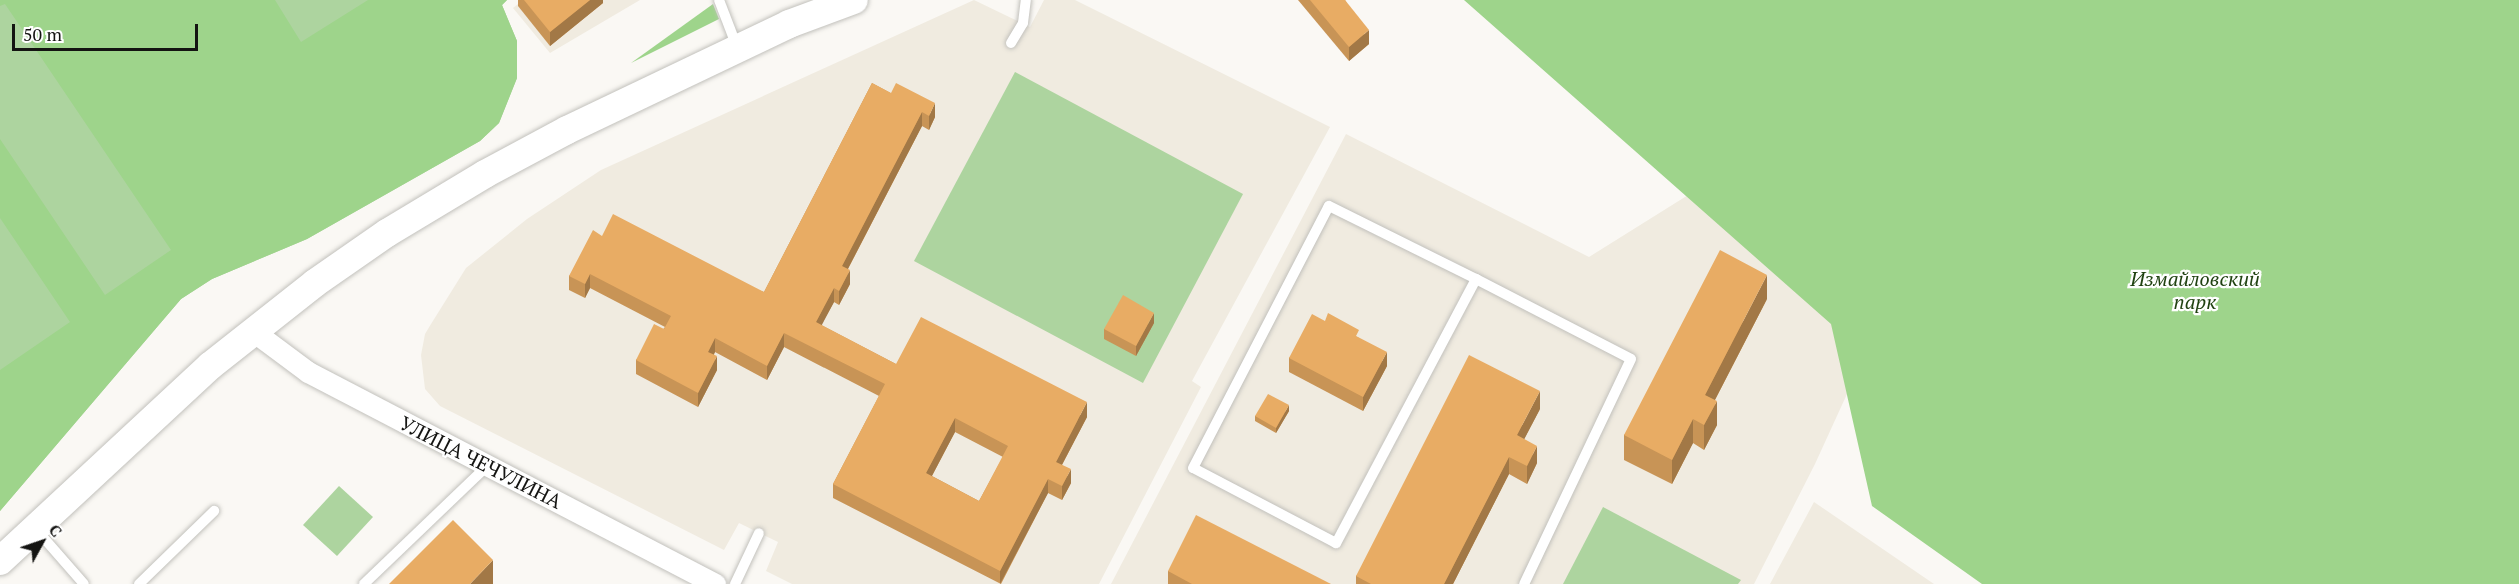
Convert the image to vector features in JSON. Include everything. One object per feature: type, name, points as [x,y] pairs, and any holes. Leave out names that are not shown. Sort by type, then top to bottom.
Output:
[{"type":"main road","points":[[0,561],[210,366],[315,283],[387,233],[485,174],[577,124],[789,24],[854,0]]},
{"type":"street","name":"УЛИЦА ЧЕЧУЛИНА","points":[[253,331],[308,372],[715,584]]},
{"type":"lane","points":[[719,0],[738,48]]},
{"type":"lane","points":[[1011,44],[1023,23],[1026,0]]},
{"type":"lane","points":[[1476,279],[1336,543],[1193,468],[1329,206],[1476,279],[1631,359],[1524,584]]},
{"type":"lane","points":[[364,584],[487,466]]},
{"type":"lane","points":[[139,584],[214,511]]},
{"type":"lane","points":[[35,528],[84,584]]},
{"type":"lane","points":[[735,584],[759,533]]},
{"type":"shaded area","points":[[523,0],[640,0],[550,53],[513,8]]},
{"type":"shaded area","points":[[974,0],[1030,27],[1044,0],[1075,0],[1330,127],[1192,381],[1201,387],[1099,584],[792,584],[766,571],[778,542],[739,523],[724,550],[440,406],[425,389],[421,355],[425,334],[431,324],[466,268],[527,219],[601,170]]},
{"type":"shaded area","points":[[1346,134],[1589,257],[1701,187],[1713,183],[1863,359],[1815,464],[1754,584],[1111,584]]},
{"type":"shaded area","points":[[1814,502],[1934,584],[1770,584]]},
{"type":"green space","points":[[0,0],[507,0],[502,5],[517,41],[517,78],[499,123],[480,141],[307,239],[212,279],[181,299],[0,511]]},
{"type":"green space","points":[[0,0],[275,0],[301,42],[368,0],[507,0],[502,5],[517,41],[517,78],[499,123],[480,141],[307,239],[212,279],[181,299],[0,511],[0,370],[70,322],[0,218],[0,139],[105,295],[171,250],[5,4],[0,6]]},
{"type":"green space","name":"Измайловский парк","points":[[1464,0],[2519,0],[2519,584],[1982,584],[1872,506],[1831,324]]},
{"type":"green space","points":[[713,4],[719,19],[631,63]]},
{"type":"green space","points":[[1015,72],[1243,194],[1143,383],[914,261]]},
{"type":"green space","points":[[339,486],[373,517],[337,556],[303,525]]},
{"type":"green space","points":[[1603,507],[1741,580],[1738,584],[1563,584]]},
{"type":"building","points":[[524,0],[590,0],[550,32]]},
{"type":"building","points":[[1310,0],[1345,0],[1369,30],[1349,47]]},
{"type":"building","points":[[872,83],[891,93],[896,83],[935,103],[929,116],[922,112],[842,266],[850,270],[839,291],[834,288],[816,322],[896,364],[921,317],[1087,402],[1056,462],[1071,469],[1062,486],[1048,479],[1000,571],[833,484],[885,384],[784,333],[767,366],[715,338],[708,352],[717,356],[698,393],[636,360],[654,324],[664,329],[671,316],[590,274],[585,284],[569,276],[593,230],[602,236],[613,214],[764,292]],"holes":[[[955,418],[1008,446],[979,501],[926,473]]]},
{"type":"building","points":[[1720,250],[1767,275],[1705,395],[1717,401],[1704,425],[1693,419],[1672,460],[1624,435]]},
{"type":"building","points":[[1123,295],[1154,313],[1136,346],[1104,329]]},
{"type":"building","points":[[1328,313],[1359,330],[1356,336],[1387,352],[1363,397],[1289,358],[1312,314],[1325,321]]},
{"type":"building","points":[[1469,355],[1540,391],[1517,435],[1537,446],[1527,466],[1509,457],[1444,584],[1371,584],[1356,576]]},
{"type":"building","points":[[1268,394],[1289,405],[1276,428],[1255,416]]},
{"type":"building","points":[[1196,515],[1331,584],[1192,584],[1168,571]]},
{"type":"building","points":[[453,520],[493,560],[470,584],[389,584]]}]
